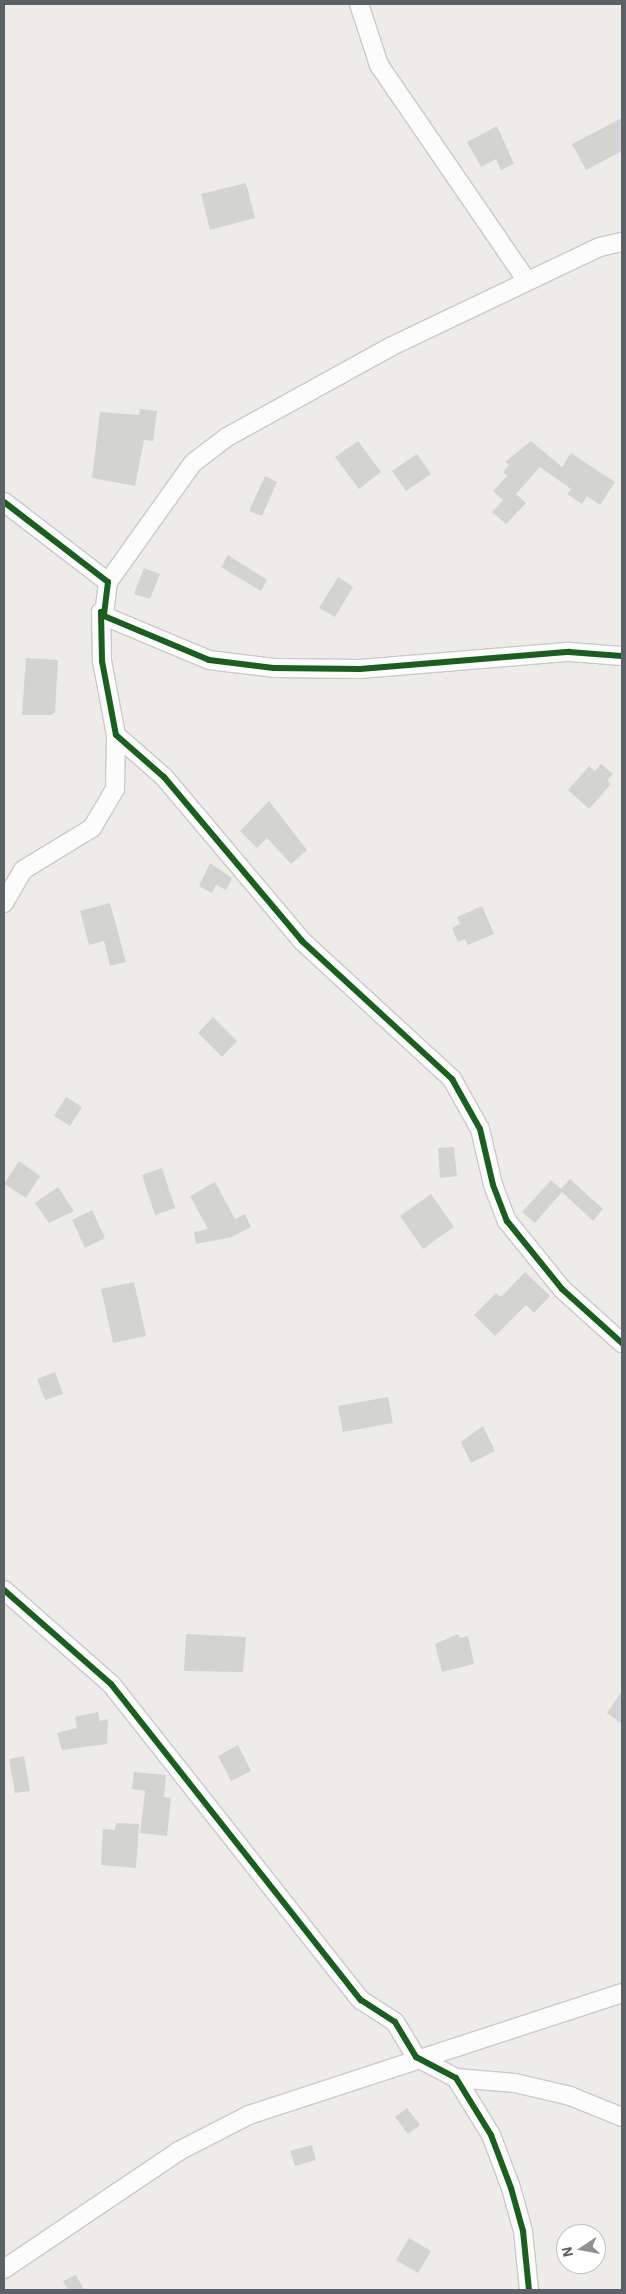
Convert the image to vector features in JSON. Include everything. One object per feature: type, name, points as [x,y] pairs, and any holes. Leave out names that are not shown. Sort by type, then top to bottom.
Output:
[{"type":"street","points":[[358,4],[379,65],[526,280]]},
{"type":"street","points":[[104,616],[108,582],[193,463],[227,437],[390,347],[526,280],[600,247],[622,242]]},
{"type":"street","points":[[4,502],[108,582]]},
{"type":"street","points":[[4,903],[23,870],[92,828],[115,789],[116,735],[102,660],[101,612],[104,616],[209,660],[274,668],[360,669],[570,652],[622,656]]},
{"type":"street","points":[[116,735],[164,777],[302,941],[452,1080],[480,1130],[507,1221],[562,1289],[622,1343]]},
{"type":"street","points":[[4,1590],[111,1684],[331,1966],[361,2000],[395,2022],[416,2057],[456,2078],[515,2083],[570,2096],[622,2116]]},
{"type":"street","points":[[4,2269],[180,2151],[249,2115],[416,2057],[622,1993]]},
{"type":"street","points":[[456,2078],[491,2135],[511,2188],[523,2231],[529,2290]]},
{"type":"building","points":[[622,118],[622,151],[586,170],[572,144]]},
{"type":"building","points":[[497,126],[514,164],[501,170],[496,159],[481,167],[467,142]]},
{"type":"building","points":[[246,183],[255,218],[210,230],[201,194]]},
{"type":"building","points":[[140,409],[157,411],[153,441],[144,440],[135,486],[92,478],[100,412],[139,415]]},
{"type":"building","points":[[358,441],[381,472],[359,489],[335,457]]},
{"type":"building","points":[[531,441],[562,467],[571,453],[615,482],[600,505],[587,496],[582,504],[567,494],[571,489],[540,467],[516,494],[526,503],[506,524],[492,512],[503,500],[493,491],[507,476],[503,472],[509,465],[505,462]]},
{"type":"building","points":[[417,454],[431,474],[406,491],[392,471]]},
{"type":"building","points":[[265,476],[277,482],[262,516],[249,511]]},
{"type":"building","points":[[228,555],[267,580],[261,591],[221,567]]},
{"type":"building","points":[[144,568],[160,574],[150,599],[134,594]]},
{"type":"building","points":[[338,577],[353,587],[335,617],[319,608]]},
{"type":"building","points":[[26,658],[58,660],[55,712],[51,715],[22,715]]},
{"type":"building","points":[[601,764],[613,774],[607,781],[611,784],[589,809],[568,790],[589,766],[595,771]]},
{"type":"building","points":[[269,801],[307,850],[291,864],[267,838],[257,848],[240,831]]},
{"type":"building","points":[[210,863],[232,878],[226,890],[216,885],[212,893],[199,886]]},
{"type":"building","points":[[110,903],[126,962],[110,966],[104,941],[89,945],[80,911]]},
{"type":"building","points":[[482,906],[494,934],[468,945],[465,939],[458,942],[452,928],[460,924],[457,917]]},
{"type":"building","points":[[213,1017],[237,1041],[222,1057],[198,1033]]},
{"type":"building","points":[[66,1097],[82,1107],[70,1126],[54,1116]]},
{"type":"building","points":[[454,1147],[457,1176],[440,1178],[438,1148]]},
{"type":"building","points":[[19,1161],[40,1176],[26,1198],[4,1184]]},
{"type":"building","points":[[162,1168],[175,1208],[155,1215],[142,1175]]},
{"type":"building","points":[[570,1179],[603,1209],[593,1221],[562,1192],[535,1223],[522,1212],[551,1180],[561,1189]]},
{"type":"building","points":[[215,1182],[235,1219],[245,1214],[251,1227],[232,1237],[196,1244],[194,1232],[208,1229],[190,1196]]},
{"type":"building","points":[[58,1187],[74,1211],[49,1223],[35,1203]]},
{"type":"building","points":[[431,1194],[454,1227],[423,1249],[400,1216]]},
{"type":"building","points":[[92,1210],[105,1238],[85,1248],[72,1220]]},
{"type":"building","points":[[525,1272],[550,1296],[534,1313],[526,1305],[495,1336],[474,1315],[496,1293],[501,1297]]},
{"type":"building","points":[[134,1282],[146,1336],[113,1343],[101,1289]]},
{"type":"building","points":[[55,1372],[63,1394],[45,1400],[37,1379]]},
{"type":"building","points":[[388,1397],[393,1423],[343,1432],[338,1406]]},
{"type":"building","points":[[483,1426],[495,1451],[471,1463],[461,1442]]},
{"type":"building","points":[[186,1634],[246,1637],[243,1672],[184,1671]]},
{"type":"building","points":[[458,1634],[459,1638],[468,1636],[474,1664],[442,1672],[435,1644]]},
{"type":"building","points":[[622,1691],[622,1724],[607,1713]]},
{"type":"building","points":[[98,1712],[100,1721],[108,1719],[107,1744],[62,1750],[57,1733],[77,1728],[75,1717]]},
{"type":"building","points":[[238,1745],[251,1771],[231,1781],[218,1756]]},
{"type":"building","points":[[24,1756],[30,1791],[15,1793],[9,1759]]},
{"type":"building","points":[[134,1772],[166,1775],[164,1797],[171,1798],[167,1836],[140,1833],[145,1791],[132,1789]]},
{"type":"building","points":[[116,1823],[139,1824],[136,1868],[101,1865],[103,1829],[115,1830]]},
{"type":"building","points":[[407,2108],[420,2125],[408,2134],[395,2117]]},
{"type":"building","points":[[312,2145],[316,2160],[295,2166],[290,2151]]},
{"type":"building","points":[[409,2238],[431,2251],[418,2273],[396,2260]]},
{"type":"building","points":[[76,2275],[84,2290],[68,2290],[63,2281]]},
{"type":"cycle path","points":[[4,502],[108,582],[104,616],[209,660],[274,668],[360,669],[569,652],[622,656]]},
{"type":"cycle path","points":[[104,616],[101,612],[102,661],[116,735],[164,777],[302,941],[452,1079],[480,1129],[493,1185],[507,1221],[562,1289],[622,1343]]},
{"type":"cycle path","points":[[4,1590],[111,1684],[361,2000],[395,2022],[416,2057],[456,2078],[491,2135],[511,2188],[523,2231],[529,2290]]}]
